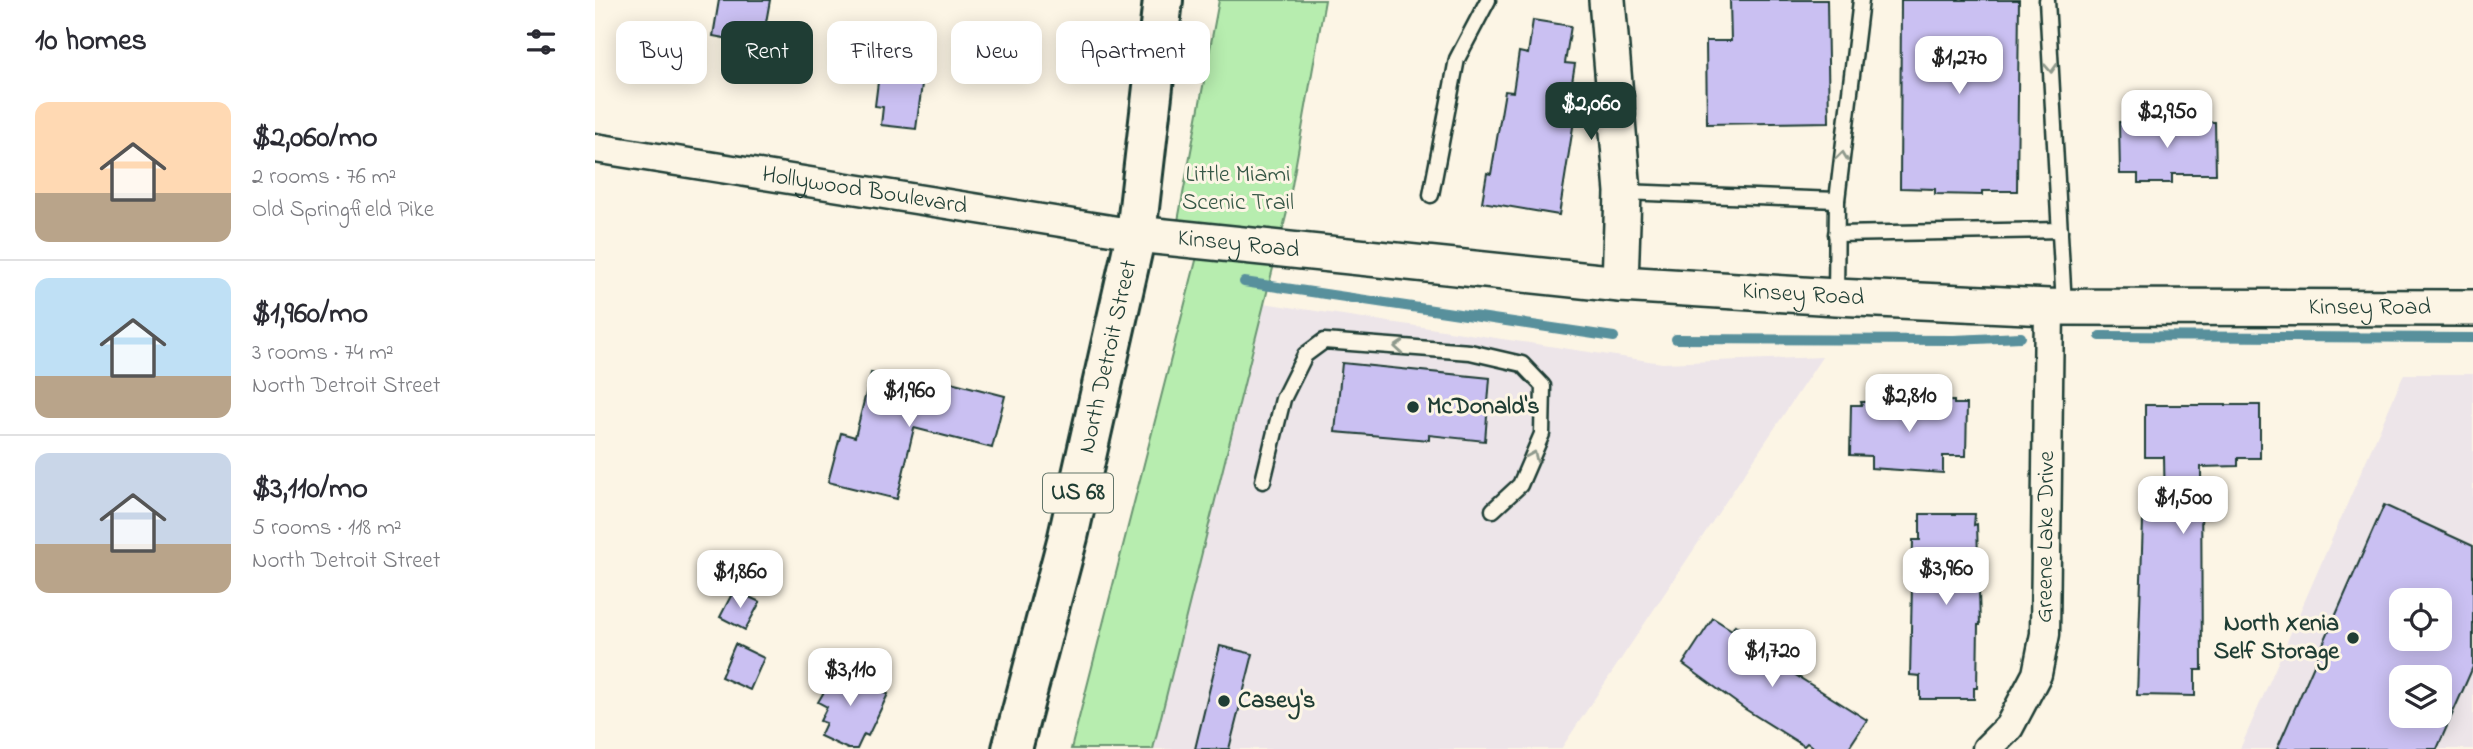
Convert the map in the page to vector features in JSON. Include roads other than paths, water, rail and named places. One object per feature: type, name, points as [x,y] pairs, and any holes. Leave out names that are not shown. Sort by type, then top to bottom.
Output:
[{"type":"highway","name":"North Detroit Street","points":[[1012,749],[1068,537],[1136,234],[1163,0]]},
{"type":"street","points":[[1607,0],[1623,192],[1620,284]]},
{"type":"street","name":"Hollywood Boulevard","points":[[595,148],[1136,234]]},
{"type":"street","name":"Kinsey Road","points":[[1136,234],[1620,284],[1836,297],[2056,307],[2473,308]]},
{"type":"street","name":"Greene Lake Drive","points":[[1987,749],[2009,727],[2037,674],[2045,635],[2056,307]]},
{"type":"lane","points":[[1431,195],[1457,59],[1488,0]]},
{"type":"lane","points":[[1836,297],[1837,200],[1861,0]]},
{"type":"lane","points":[[2047,0],[2060,230],[2056,307]]},
{"type":"lane","points":[[1623,192],[1837,200]]},
{"type":"lane","points":[[1836,234],[2060,230]]},
{"type":"lane","points":[[1263,481],[1283,399],[1305,355],[1324,341],[1470,352],[1522,364],[1543,386],[1542,434],[1520,485],[1493,510]]},
{"type":"waterway","points":[[1244,282],[1614,337]]},
{"type":"waterway","points":[[2100,336],[2473,338]]},
{"type":"waterway","points":[[1676,339],[1954,340],[2021,337]]},
{"type":"place","name":"McDonald's","points":[[1413,407]]},
{"type":"place","name":"North Xenia Self Storage","points":[[2353,638]]},
{"type":"place","name":"Casey's","points":[[1224,701]]},
{"type":"park label","name":"Little Miami Scenic Trail","points":[[1238,189]]}]
